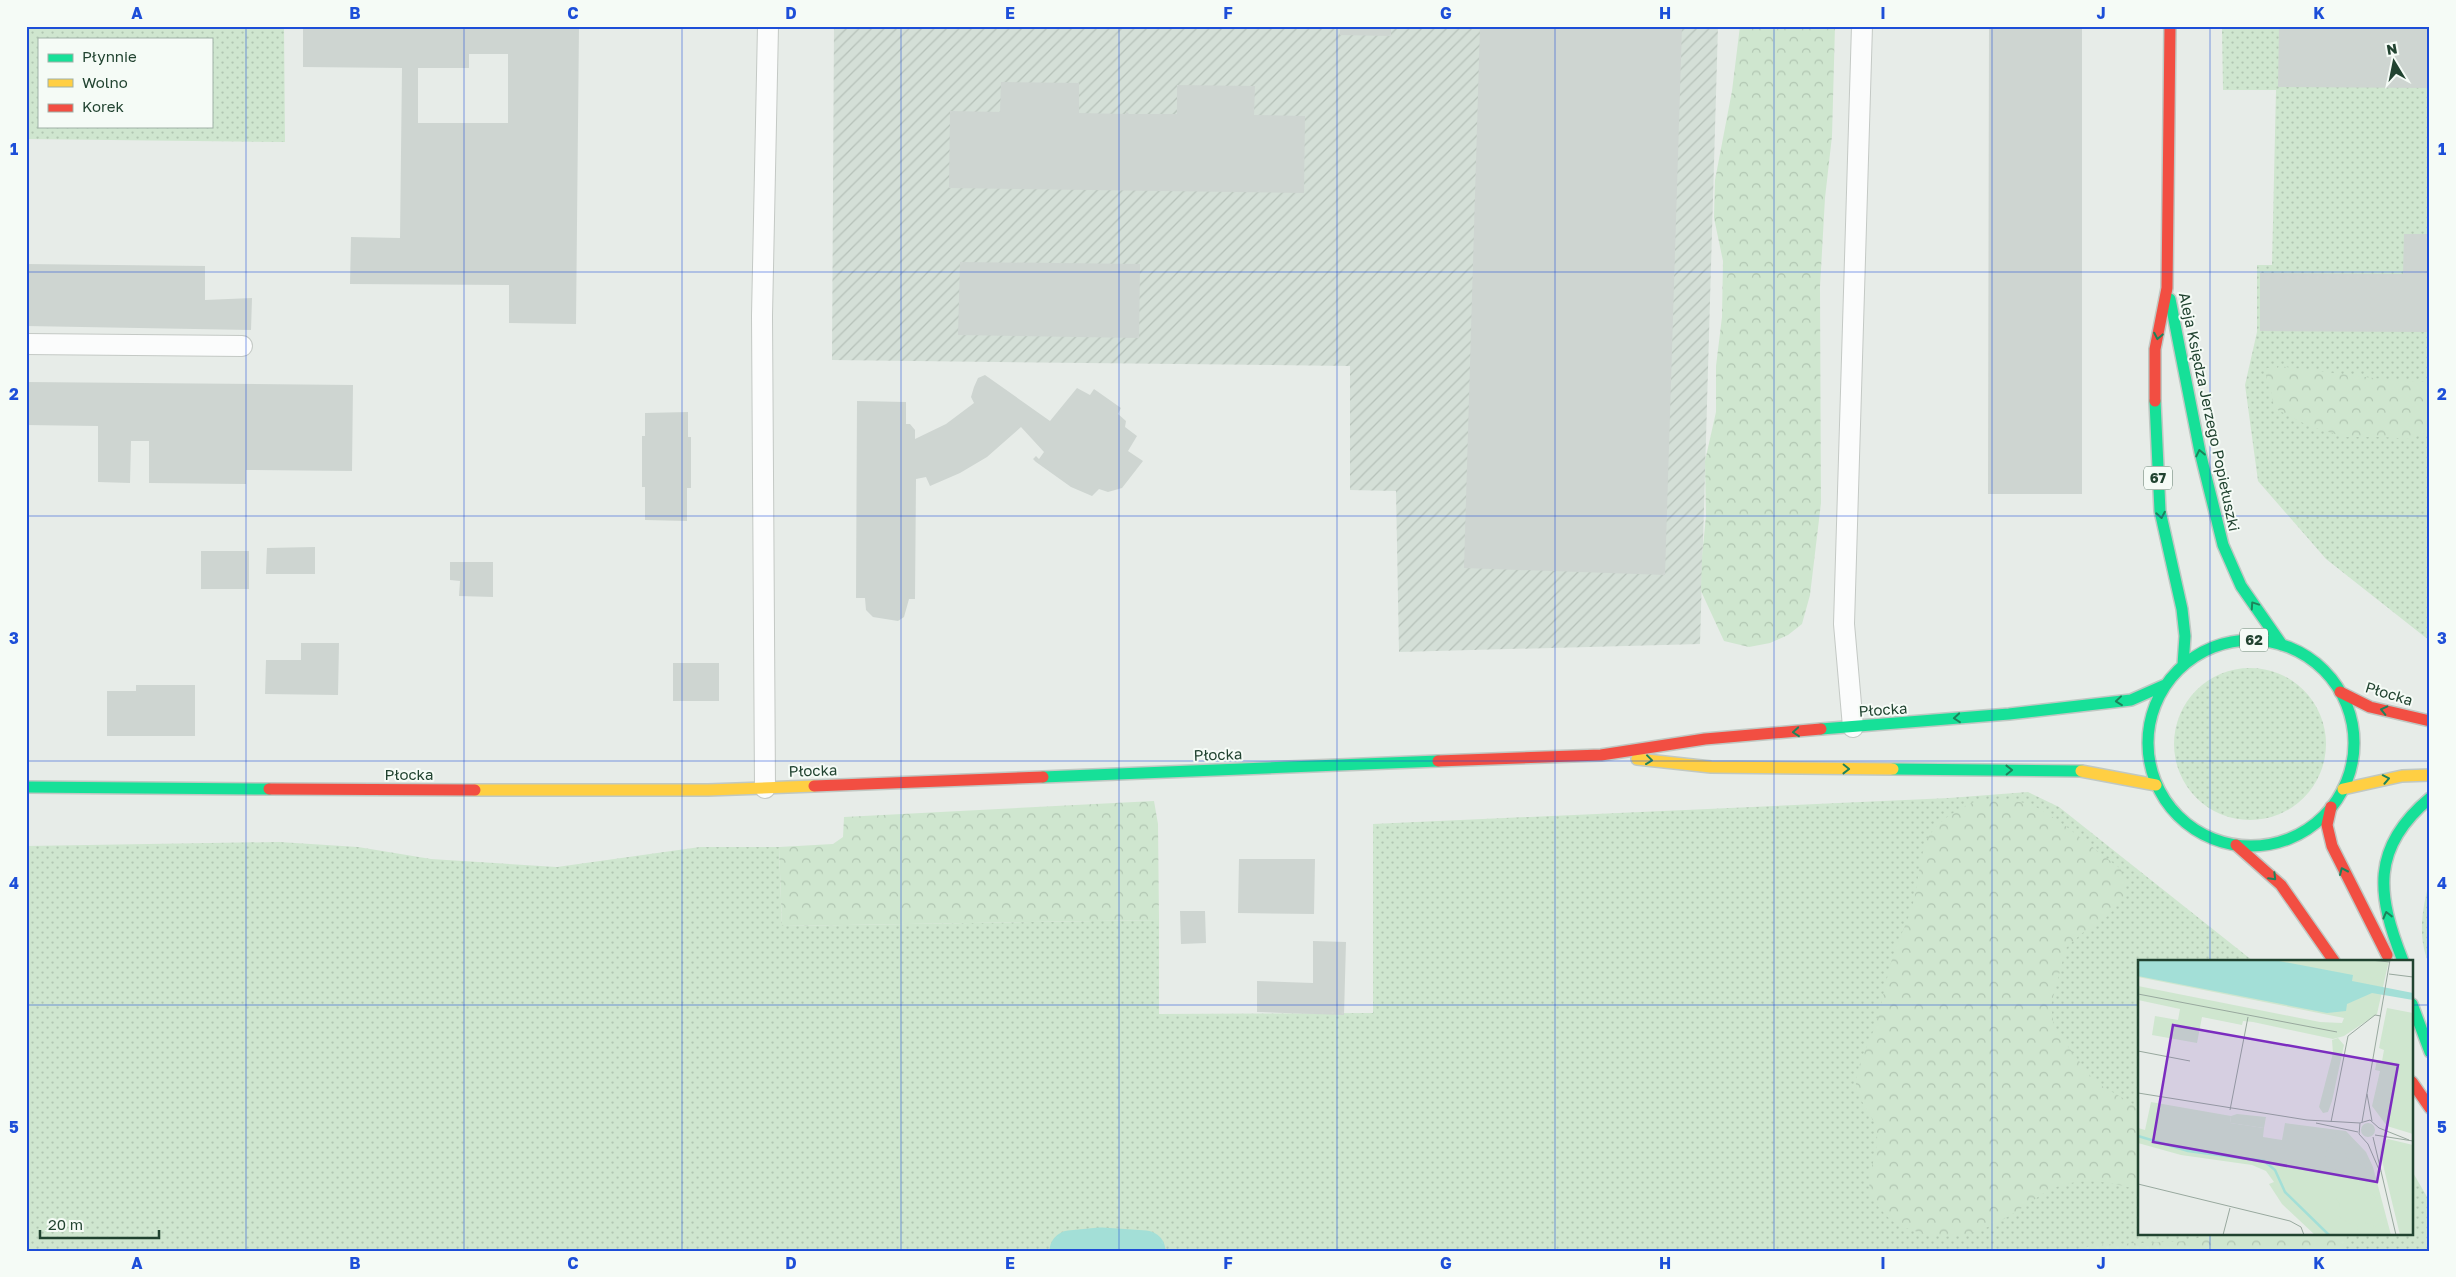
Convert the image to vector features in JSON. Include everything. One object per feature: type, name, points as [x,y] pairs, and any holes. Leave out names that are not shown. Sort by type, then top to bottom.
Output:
[{"type":"street","name":"Aleja Księdza Jerzego Popiełuszki","points":[[2170,26],[2167,288],[2155,349],[2156,451],[2160,511],[2182,609],[2185,636],[2183,665]]},
{"type":"street","name":"Aleja Księdza Jerzego Popiełuszki","points":[[2167,288],[2200,452],[2223,545],[2241,586],[2282,644]]},
{"type":"street","name":"62","points":[[2240,640],[2261,640],[2282,644],[2300,652],[2329,675],[2349,710],[2354,750],[2350,770],[2343,789],[2331,807],[2305,831],[2288,839],[2254,846],[2236,845],[2206,836],[2186,824],[2169,806],[2156,785],[2150,766],[2147,745],[2149,724],[2155,704],[2165,685],[2183,665],[2200,653],[2219,644],[2240,640]]},
{"type":"street","name":"Płocka","points":[[26,787],[544,791],[765,788],[1601,755],[1704,739],[2009,714],[2131,700],[2165,685]]},
{"type":"street","name":"Płocka","points":[[2340,692],[2370,707],[2430,721]]},
{"type":"street","name":"Płocka","points":[[1601,755],[1711,767],[2086,771],[2156,785]]},
{"type":"street","points":[[2343,789],[2402,776],[2430,775]]},
{"type":"street","points":[[2403,960],[2391,928],[2383,897],[2385,871],[2396,839],[2410,815],[2430,798]]},
{"type":"street","name":"62","points":[[2331,807],[2327,825],[2332,846],[2389,960]]},
{"type":"street","name":"62","points":[[2236,845],[2272,875],[2285,890],[2313,927],[2333,960]]},
{"type":"street","points":[[2414,1007],[2430,1052]]},
{"type":"street","points":[[2414,1085],[2430,1108]]},
{"type":"lane","points":[[765,788],[762,316],[768,26]]},
{"type":"lane","points":[[1853,727],[1844,624],[1862,26]]},
{"type":"lane","points":[[26,344],[242,346]]},
{"type":"shaded area","points":[[834,26],[1718,26],[1700,644],[1399,652],[1396,491],[1350,490],[1350,366],[832,360]]},
{"type":"green space","points":[[26,26],[284,26],[285,142],[26,139]]},
{"type":"green space","points":[[1740,26],[1835,26],[1832,136],[1825,198],[1820,287],[1821,503],[1810,595],[1802,624],[1788,635],[1770,643],[1749,647],[1724,641],[1701,591],[1706,516],[1705,461],[1716,412],[1716,366],[1722,317],[1723,261],[1714,218],[1715,180],[1732,91]]},
{"type":"green space","points":[[2222,26],[2430,26],[2430,641],[2326,559],[2258,481],[2245,385],[2257,332],[2257,265],[2272,265],[2276,90],[2223,90]]},
{"type":"green space","points":[[2278,366],[2389,380],[2430,382],[2430,431],[2410,439],[2345,437],[2309,426],[2274,408],[2264,369]]},
{"type":"green space","points":[[2250,668],[2265,669],[2279,674],[2304,690],[2320,715],[2325,729],[2325,759],[2320,773],[2304,798],[2279,814],[2265,819],[2250,820],[2235,819],[2221,814],[2196,798],[2180,773],[2175,759],[2174,744],[2175,729],[2180,715],[2196,690],[2221,674],[2235,669]]},
{"type":"green space","points":[[2028,792],[2059,807],[2252,960],[2138,960],[2138,1234],[2414,1234],[2414,1174],[2430,1202],[2430,1251],[26,1251],[26,846],[279,842],[358,847],[431,859],[557,867],[700,847],[779,847],[782,926],[1159,920],[1159,1014],[1373,1013],[1373,824],[1949,798]]},
{"type":"green space","points":[[1979,800],[2015,801],[2030,804],[2069,829],[2121,869],[2127,893],[2109,915],[2081,934],[2066,948],[2051,1005],[2054,1028],[2095,1082],[2138,1107],[2138,1190],[2091,1181],[2062,1185],[2050,1190],[2005,1219],[1990,1226],[1975,1232],[1945,1236],[1914,1231],[1895,1223],[1875,1202],[1869,1183],[1877,1145],[1877,1134],[1873,1121],[1857,1091],[1856,1079],[1877,1020],[1893,956],[1912,907],[1921,858],[1927,840],[1935,828],[1958,810]]},
{"type":"green space","points":[[1154,801],[1158,824],[1159,920],[782,926],[779,847],[833,844],[843,837],[844,817]]},
{"type":"green space","points":[[2430,877],[2430,966],[2423,944],[2422,922]]},
{"type":"green space","points":[[2204,1234],[2348,1234],[2342,1251],[2074,1251],[2094,1245],[2189,1241],[2203,1236]]},
{"type":"building","points":[[303,26],[579,26],[576,324],[509,323],[509,285],[350,284],[351,237],[400,238],[402,68],[303,67]],"holes":[[[469,54],[508,54],[508,123],[418,123],[418,68],[469,68]]]},
{"type":"building","points":[[1340,26],[1391,26],[1391,36],[1340,35]]},
{"type":"building","points":[[1480,26],[1682,26],[1665,575],[1464,568]]},
{"type":"building","points":[[1989,26],[2082,26],[2082,494],[1988,494]]},
{"type":"building","points":[[2279,26],[2430,26],[2430,88],[2278,87]]},
{"type":"building","points":[[1001,82],[1079,83],[1079,113],[1126,114],[1126,111],[1129,114],[1177,114],[1177,85],[1255,86],[1254,115],[1305,116],[1304,193],[949,188],[950,111],[1000,112]]},
{"type":"building","points":[[2404,234],[2430,234],[2430,332],[2260,331],[2260,273],[2403,274]]},
{"type":"building","points":[[960,262],[1140,264],[1139,338],[958,335]]},
{"type":"building","points":[[26,264],[205,266],[205,300],[252,298],[251,330],[26,326]]},
{"type":"building","points":[[985,375],[1050,421],[1077,388],[1090,395],[1094,389],[1121,408],[1118,414],[1126,421],[1125,427],[1137,436],[1128,451],[1143,461],[1122,488],[1108,492],[1099,489],[1092,496],[1071,487],[1036,462],[1033,459],[1036,456],[1039,459],[1044,452],[1021,427],[987,457],[960,473],[930,486],[926,477],[916,479],[915,599],[909,599],[904,617],[898,621],[873,617],[866,610],[865,598],[856,598],[857,401],[906,402],[906,424],[910,424],[915,430],[915,439],[946,424],[974,403],[971,397],[974,387],[978,378]]},
{"type":"building","points":[[26,382],[353,385],[352,471],[246,470],[246,484],[149,483],[149,441],[131,441],[130,483],[98,482],[98,426],[26,425]]},
{"type":"building","points":[[688,412],[688,437],[691,437],[691,488],[687,488],[687,521],[645,520],[645,487],[642,487],[642,436],[645,436],[645,413]]},
{"type":"building","points":[[315,547],[315,574],[266,574],[267,548]]},
{"type":"building","points":[[201,551],[249,551],[249,589],[201,589]]},
{"type":"building","points":[[450,562],[493,562],[493,597],[459,596],[460,581],[450,580]]},
{"type":"building","points":[[301,643],[339,643],[338,695],[265,694],[266,660],[301,660]]},
{"type":"building","points":[[673,663],[719,663],[719,701],[673,701]]},
{"type":"building","points":[[136,685],[195,685],[195,736],[107,736],[107,691],[136,691]]},
{"type":"building","points":[[1239,859],[1315,859],[1314,914],[1238,913]]},
{"type":"building","points":[[1180,911],[1205,911],[1206,943],[1181,944]]},
{"type":"building","points":[[1313,941],[1346,942],[1344,1015],[1257,1012],[1257,981],[1313,983]]},
{"type":"waterway","points":[[1070,1251],[1101,1248],[1145,1251]]},
{"type":"traffic: fast","points":[[2170,299],[2200,452],[2223,545],[2241,586],[2282,645]]},
{"type":"traffic: fast","points":[[2155,401],[2160,511],[2182,609],[2185,636],[2183,665]]},
{"type":"traffic: fast","points":[[2251,640],[2281,644],[2300,652],[2324,670],[2342,694],[2350,713],[2354,743],[2350,773],[2342,792],[2324,816],[2300,834],[2281,842],[2251,846],[2221,842],[2202,834],[2178,816],[2160,792],[2152,773],[2148,743],[2152,713],[2160,694],[2178,670],[2202,652],[2221,644],[2251,640]]},
{"type":"traffic: fast","points":[[1821,729],[2009,714],[2131,700],[2165,685]]},
{"type":"traffic: fast","points":[[1043,777],[1438,761]]},
{"type":"traffic: fast","points":[[1893,769],[2081,771]]},
{"type":"traffic: fast","points":[[26,787],[269,789]]},
{"type":"traffic: fast","points":[[2403,960],[2388,915],[2384,894],[2384,874],[2388,854],[2397,835],[2411,817],[2430,798]]},
{"type":"traffic: fast","points":[[2414,1009],[2430,1052]]},
{"type":"traffic: slow","points":[[1637,759],[1711,767],[1893,769]]},
{"type":"traffic: slow","points":[[2081,771],[2156,785]]},
{"type":"traffic: slow","points":[[2343,789],[2402,776],[2430,775]]},
{"type":"traffic: slow","points":[[475,790],[708,790],[814,786]]},
{"type":"traffic: jam","points":[[2155,401],[2155,349],[2167,288],[2170,26]]},
{"type":"traffic: jam","points":[[2340,692],[2370,707],[2430,721]]},
{"type":"traffic: jam","points":[[1438,761],[1601,755],[1705,739],[1821,729]]},
{"type":"traffic: jam","points":[[814,786],[1043,777]]},
{"type":"traffic: jam","points":[[269,789],[475,790]]},
{"type":"traffic: jam","points":[[2331,807],[2327,825],[2332,846],[2387,955]]},
{"type":"traffic: jam","points":[[2236,845],[2281,885],[2333,960]]},
{"type":"traffic: jam","points":[[2414,1085],[2430,1108]]}]
